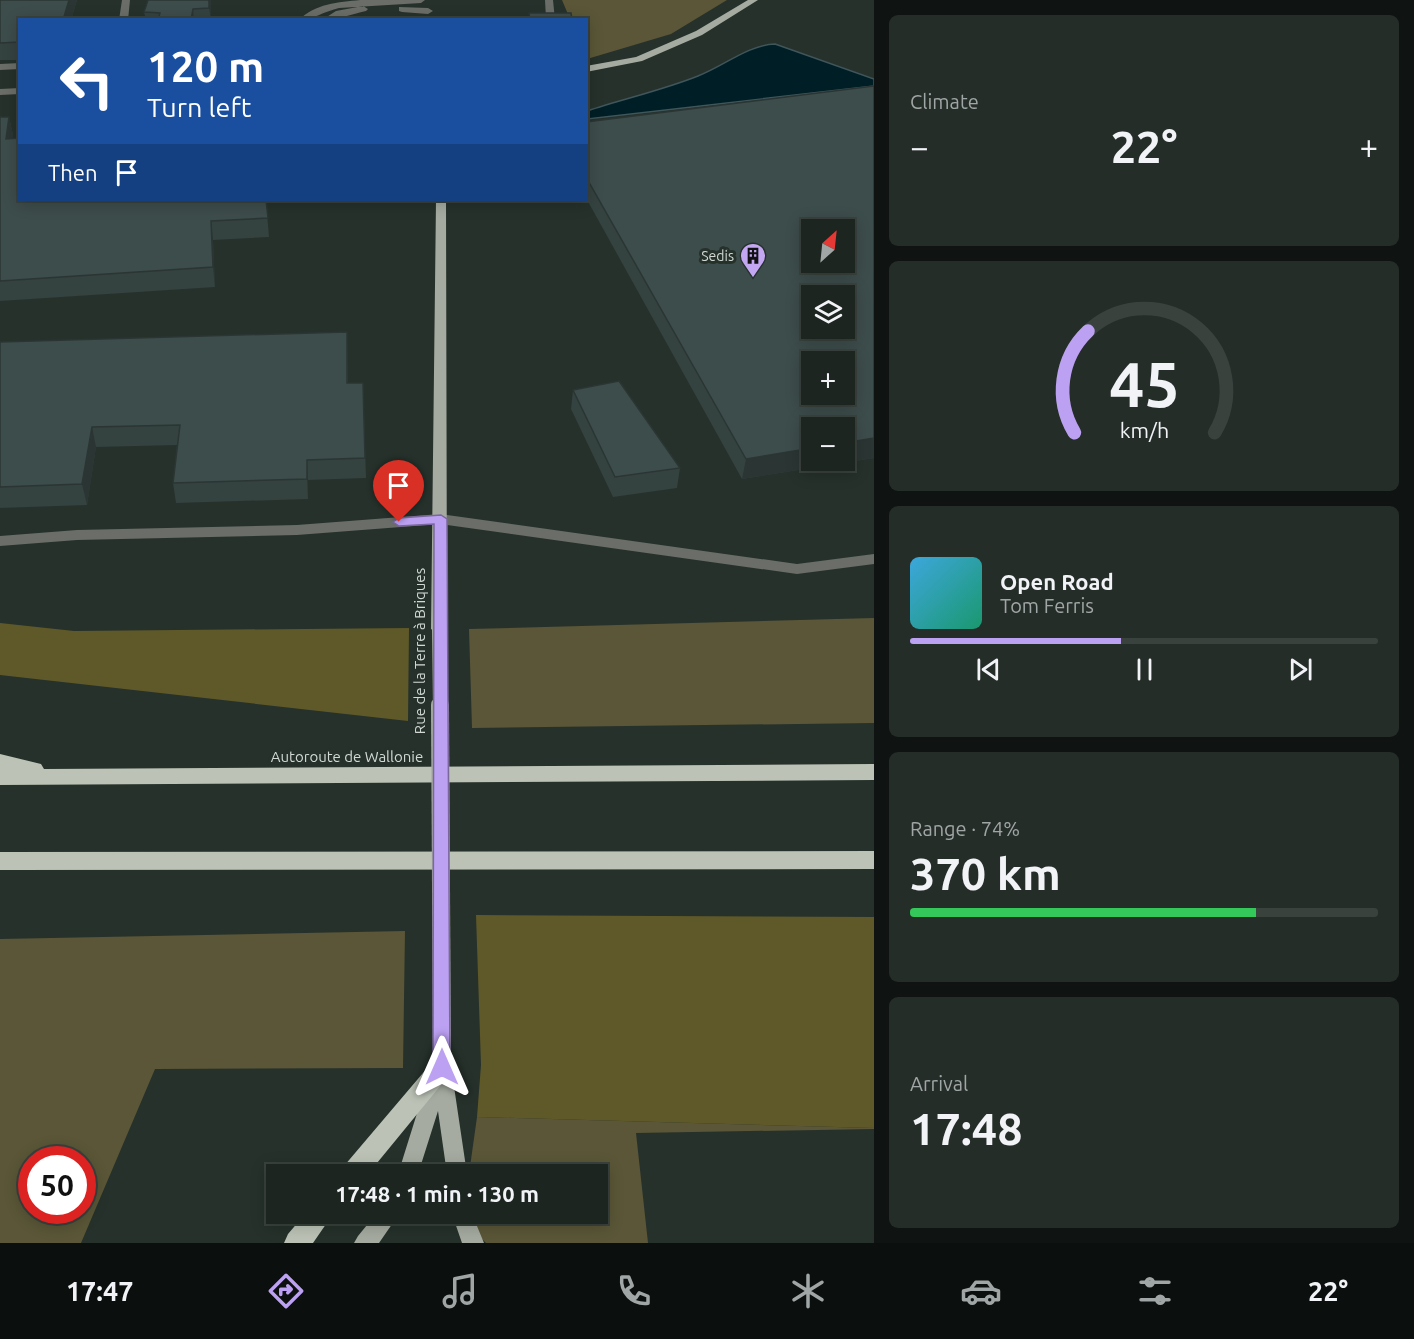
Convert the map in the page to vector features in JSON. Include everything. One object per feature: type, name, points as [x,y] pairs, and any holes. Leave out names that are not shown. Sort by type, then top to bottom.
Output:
[{"type":"highway","points":[[0,762],[80,778]]},
{"type":"highway","name":"Autoroute de Wallonie","points":[[0,777],[874,772]]},
{"type":"highway","points":[[0,861],[874,860]]},
{"type":"highway","points":[[361,1164],[442,1067]]},
{"type":"highway","points":[[297,1243],[313,1224]]},
{"type":"main road","points":[[588,69],[639,59],[699,33],[754,0]]},
{"type":"main road","name":"Rue de la Terre à Briques","points":[[441,201],[439,629],[442,1067],[456,1164]]},
{"type":"main road","name":"Rue de la Terre à Briques","points":[[411,1164],[442,1067]]},
{"type":"main road","points":[[365,1243],[381,1224]]},
{"type":"main road","points":[[465,1224],[472,1243]]},
{"type":"street","points":[[123,18],[126,0]]},
{"type":"street","points":[[305,18],[319,7],[345,1],[421,0]]},
{"type":"street","points":[[330,18],[339,13],[363,9],[429,15],[426,0]]},
{"type":"street","points":[[549,0],[551,18]]},
{"type":"street","points":[[0,67],[18,66]]},
{"type":"street","points":[[0,92],[18,91]]},
{"type":"street","points":[[0,541],[78,535],[297,530],[441,519],[797,569],[874,559]]},
{"type":"shaded area","points":[[562,0],[727,0],[671,34],[588,59],[588,18],[570,18]]},
{"type":"shaded area","points":[[874,618],[874,723],[472,728],[469,629]]},
{"type":"shaded area","points":[[0,623],[74,631],[409,628],[408,721],[0,675]]},
{"type":"shaded area","points":[[476,915],[874,917],[874,1128],[477,1117],[481,1065]]},
{"type":"shaded area","points":[[405,931],[403,1068],[155,1069],[96,1208],[96,1146],[18,1146],[18,1224],[89,1224],[81,1243],[0,1243],[0,939]]},
{"type":"shaded area","points":[[477,1117],[874,1128],[636,1133],[648,1243],[486,1243],[467,1224],[608,1224],[608,1164],[470,1164]]},
{"type":"water","points":[[775,44],[874,79],[874,86],[588,119],[588,111],[685,81],[765,45]]},
{"type":"building","points":[[0,0],[69,0],[64,18],[18,18],[18,42],[0,43]]},
{"type":"building","points":[[148,0],[209,0],[209,8],[193,9],[191,18],[159,18],[160,13],[144,12]]},
{"type":"building","points":[[529,13],[571,13],[572,18],[530,18]]},
{"type":"building","name":"Sedis","points":[[874,86],[874,438],[855,441],[855,417],[801,417],[801,450],[746,459],[588,181],[588,122]]},
{"type":"building","points":[[0,117],[9,117],[6,139],[18,138],[18,201],[266,201],[268,218],[211,221],[213,267],[0,281]]},
{"type":"building","points":[[347,332],[347,383],[363,383],[365,458],[307,460],[307,479],[173,483],[180,425],[92,427],[82,484],[0,487],[0,342]]},
{"type":"building","points":[[619,381],[680,468],[615,477],[573,390]]},
{"type":"place","name":"Sedis","points":[[753,279]]},
{"type":"route","points":[[399,522],[441,519],[439,629],[442,1067]]}]
